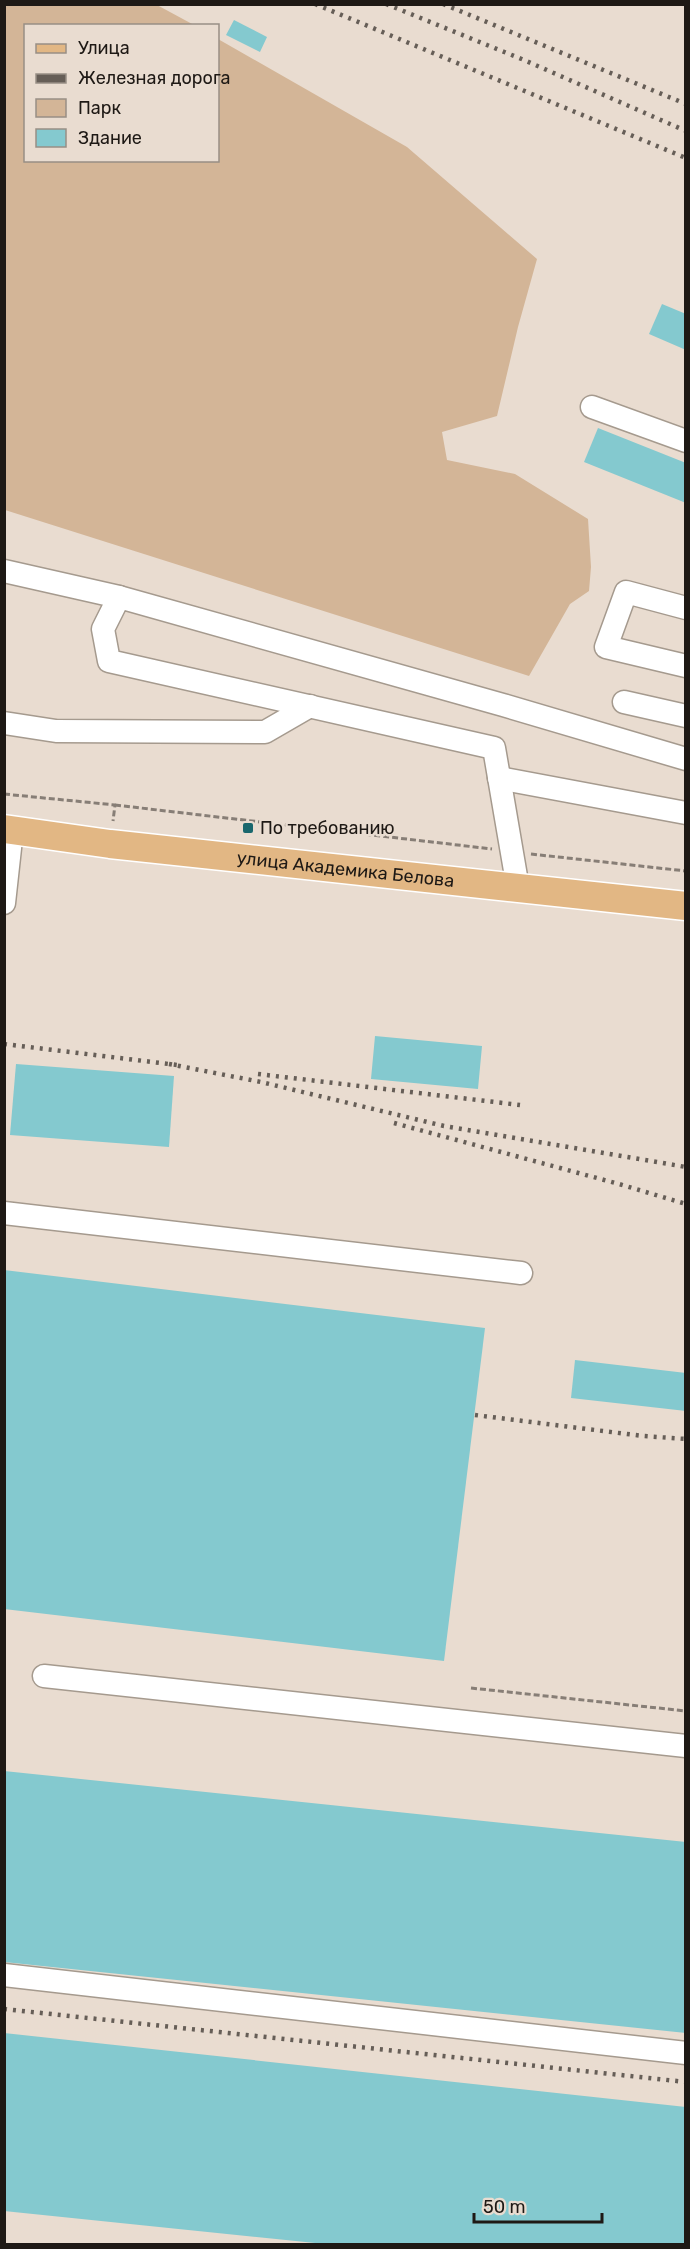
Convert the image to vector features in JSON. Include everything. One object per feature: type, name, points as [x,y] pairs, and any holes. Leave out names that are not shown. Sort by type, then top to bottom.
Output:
[{"type":"main road","name":"улица Академика Белова","points":[[8,829],[110,844],[686,906]]},
{"type":"lane","points":[[592,406],[686,441]]},
{"type":"lane","points":[[4,571],[119,597],[686,759]]},
{"type":"lane","points":[[686,608],[626,592],[606,647],[686,666]]},
{"type":"lane","points":[[119,597],[103,629],[110,661],[494,748],[518,888]]},
{"type":"lane","points":[[624,702],[686,716]]},
{"type":"lane","points":[[4,723],[56,730],[265,732],[310,706]]},
{"type":"lane","points":[[499,778],[686,813]]},
{"type":"lane","points":[[4,903],[8,829]]},
{"type":"lane","points":[[4,1213],[521,1273]]},
{"type":"lane","points":[[44,1676],[686,1746]]},
{"type":"lane","points":[[4,1975],[686,2053]]},
{"type":"path","points":[[4,794],[686,870]]},
{"type":"path","points":[[110,844],[116,806]]},
{"type":"path","points":[[471,1688],[686,1711]]},
{"type":"green space","points":[[5,4],[157,5],[192,24],[24,24],[24,162],[219,162],[219,40],[407,147],[537,259],[497,416],[442,432],[447,460],[515,474],[588,519],[591,567],[589,591],[570,604],[529,676],[5,510]]},
{"type":"building","points":[[234,20],[267,37],[260,52],[226,35]]},
{"type":"building","points":[[662,304],[686,314],[686,350],[649,334]]},
{"type":"building","points":[[598,428],[686,463],[686,503],[584,462]]},
{"type":"building","points":[[375,1036],[482,1046],[478,1089],[371,1079]]},
{"type":"building","points":[[16,1064],[174,1076],[169,1147],[10,1135]]},
{"type":"building","points":[[4,1270],[485,1328],[444,1661],[4,1609]]},
{"type":"building","points":[[575,1360],[686,1373],[686,1411],[571,1398]]},
{"type":"building","points":[[4,1771],[686,1842],[686,2033],[4,1962]]},
{"type":"building","points":[[4,2033],[686,2107],[686,2244],[325,2244],[4,2211]]},
{"type":"railway","points":[[315,4],[686,158]]},
{"type":"railway","points":[[386,4],[524,60],[686,131]]},
{"type":"railway","points":[[443,4],[686,104]]},
{"type":"railway","points":[[4,1044],[177,1065]]},
{"type":"railway","points":[[169,1064],[261,1082],[444,1126],[686,1167]]},
{"type":"railway","points":[[258,1074],[520,1105]]},
{"type":"railway","points":[[394,1123],[686,1204]]},
{"type":"railway","points":[[475,1415],[643,1436],[686,1439]]},
{"type":"railway","points":[[4,2009],[686,2082]]},
{"type":"place","name":"По требованию","points":[[248,828]]}]
